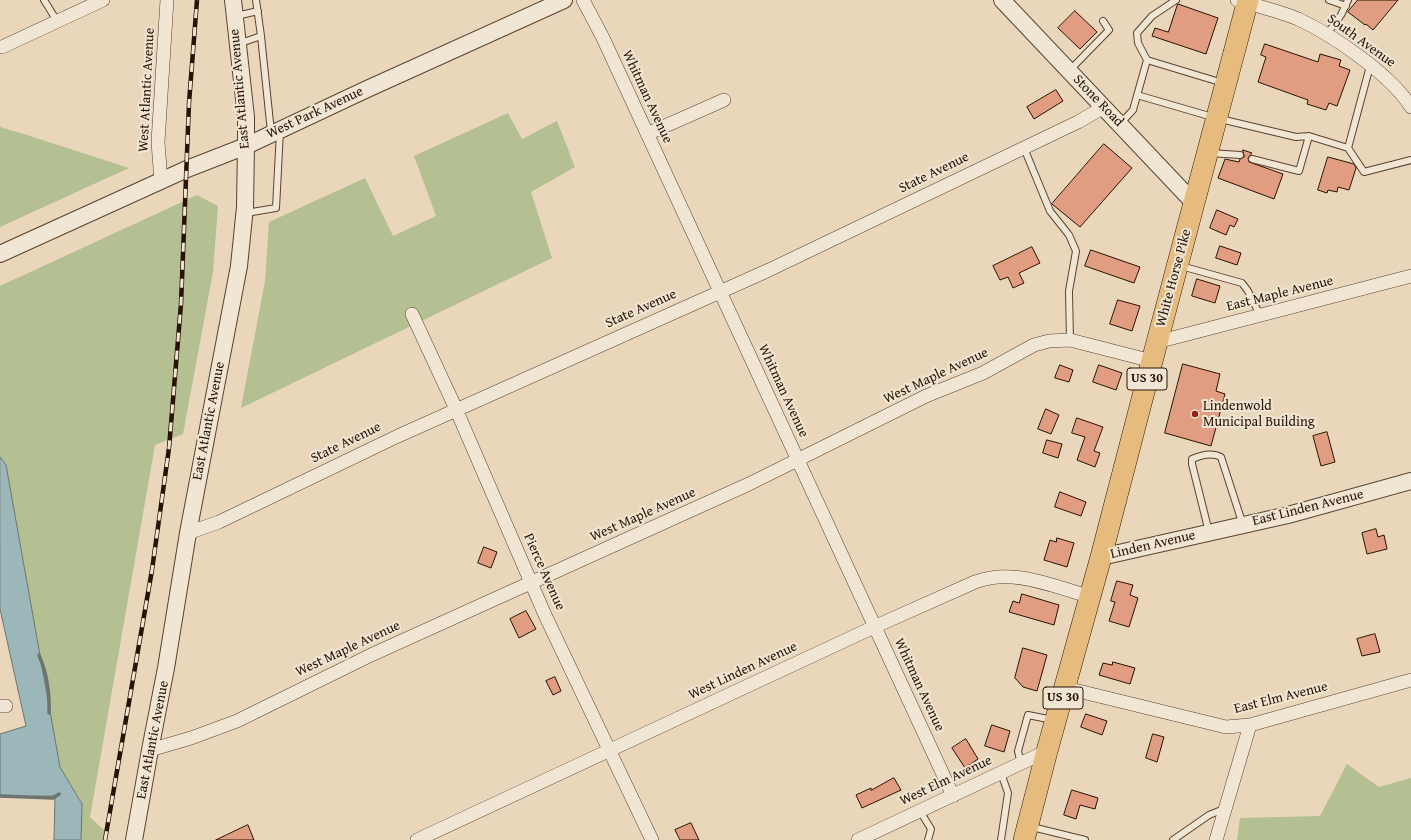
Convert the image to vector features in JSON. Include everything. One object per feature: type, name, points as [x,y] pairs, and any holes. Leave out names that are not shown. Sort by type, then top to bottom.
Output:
[{"type":"highway","name":"White Horse Pike","points":[[1101,557],[1154,351],[1226,83],[1244,1]]},
{"type":"highway","name":"US 30","points":[[1026,833],[1047,751],[1066,688],[1101,557]]},
{"type":"street","points":[[2,47],[103,0]]},
{"type":"street","name":"West Atlantic Avenue","points":[[161,181],[158,142],[167,0]]},
{"type":"street","name":"East Atlantic Avenue","points":[[134,840],[166,668],[188,533],[239,266],[244,213],[246,117],[233,0]]},
{"type":"street","name":"West Park Avenue","points":[[0,254],[161,181],[246,146],[564,0]]},
{"type":"street","name":"Whitman Avenue","points":[[583,0],[603,38],[952,796]]},
{"type":"street","name":"Stone Road","points":[[1002,0],[1194,202]]},
{"type":"street","name":"South Avenue","points":[[1244,1],[1298,19],[1327,34],[1409,97]]},
{"type":"street","points":[[647,134],[724,100]]},
{"type":"street","name":"State Avenue","points":[[188,533],[219,522],[456,409],[769,270],[1078,122],[1104,107]]},
{"type":"street","name":"East Maple Avenue","points":[[1154,351],[1260,316],[1411,276]]},
{"type":"street","name":"Pierce Avenue","points":[[412,314],[456,409],[544,614],[652,840]]},
{"type":"street","name":"West Maple Avenue","points":[[150,750],[191,738],[237,721],[371,655],[531,584],[749,484],[926,396],[983,373],[1034,346],[1049,341],[1070,340],[1154,351]]},
{"type":"street","name":"East Linden Avenue","points":[[1207,533],[1288,515],[1411,481]]},
{"type":"street","name":"Linden Avenue","points":[[1101,557],[1207,533]]},
{"type":"street","name":"West Linden Avenue","points":[[417,840],[974,582],[986,578],[1011,577],[1030,580],[1091,597]]},
{"type":"street","name":"East Elm Avenue","points":[[1066,688],[1226,727],[1250,725],[1411,680]]},
{"type":"street","points":[[1216,840],[1250,725]]},
{"type":"street","name":"West Elm Avenue","points":[[858,840],[1047,751]]},
{"type":"lane","points":[[44,0],[57,21]]},
{"type":"lane","points":[[244,213],[276,208],[279,162],[256,0]]},
{"type":"lane","points":[[1120,124],[1133,110],[1147,60],[1138,43],[1137,33],[1152,16],[1176,0]]},
{"type":"lane","points":[[1327,34],[1341,15],[1347,3],[1329,0]]},
{"type":"lane","points":[[234,16],[258,11]]},
{"type":"lane","points":[[1069,71],[1109,30],[1103,21]]},
{"type":"lane","points":[[238,45],[261,36]]},
{"type":"lane","points":[[1147,60],[1226,83]]},
{"type":"lane","points":[[1348,148],[1370,66]]},
{"type":"lane","points":[[1137,95],[1216,118],[1296,137],[1309,136],[1348,148],[1364,172],[1411,160]]},
{"type":"lane","points":[[1252,159],[1299,171],[1309,136]]},
{"type":"lane","points":[[1024,148],[1050,212],[1069,236],[1076,251],[1069,292],[1070,340]]},
{"type":"lane","points":[[1207,152],[1240,155]]},
{"type":"lane","points":[[1178,265],[1242,284],[1248,291],[1260,316]]},
{"type":"lane","points":[[1207,533],[1192,464],[1192,460],[1201,455],[1216,454],[1221,457],[1242,525]]},
{"type":"lane","points":[[1021,764],[1018,751],[1028,715],[1056,721]]},
{"type":"lane","points":[[1000,773],[1008,793],[1001,840]]},
{"type":"lane","points":[[1172,840],[1209,815],[1226,808]]},
{"type":"lane","points":[[920,811],[931,829],[928,840]]},
{"type":"lane","points":[[1026,833],[1085,840]]},
{"type":"green space","points":[[508,113],[522,139],[557,121],[575,167],[531,192],[552,258],[241,408],[265,281],[269,222],[365,178],[393,236],[436,216],[414,156]]},
{"type":"green space","points":[[0,127],[24,134],[129,168],[0,227]]},
{"type":"green space","points":[[197,195],[218,206],[213,272],[183,434],[155,445],[90,817],[107,833],[106,840],[81,840],[82,804],[60,767],[6,466],[0,457],[0,286]]},
{"type":"green space","points":[[1347,764],[1379,787],[1411,778],[1411,840],[1237,840],[1240,818],[1320,816]]},
{"type":"water","points":[[0,457],[6,465],[60,767],[82,804],[81,840],[54,840],[55,796],[0,797],[0,734],[26,726],[0,609]]},
{"type":"building","points":[[1358,0],[1398,0],[1373,30],[1348,12]]},
{"type":"building","points":[[1178,4],[1218,18],[1206,54],[1152,36],[1155,28],[1168,32]]},
{"type":"building","points":[[1075,11],[1097,32],[1080,49],[1058,28]]},
{"type":"building","points":[[1265,44],[1318,62],[1320,54],[1341,60],[1339,66],[1350,70],[1337,106],[1329,103],[1326,110],[1307,104],[1308,100],[1258,82],[1266,57],[1261,55]]},
{"type":"building","points":[[1056,90],[1063,101],[1034,119],[1027,107]]},
{"type":"building","points":[[1104,144],[1132,168],[1080,227],[1052,204]]},
{"type":"building","points":[[1243,150],[1252,153],[1248,158],[1249,162],[1283,174],[1274,199],[1218,178],[1225,159],[1239,162],[1240,159],[1244,157]]},
{"type":"building","points":[[1328,157],[1354,164],[1356,168],[1349,190],[1338,187],[1337,192],[1328,190],[1327,193],[1318,190]]},
{"type":"building","points":[[1217,210],[1238,219],[1234,227],[1230,225],[1226,235],[1210,228]]},
{"type":"building","points":[[1220,246],[1241,253],[1237,265],[1216,258]]},
{"type":"building","points":[[1032,247],[1040,263],[1019,273],[1024,283],[1013,288],[1008,277],[1000,280],[993,266]]},
{"type":"building","points":[[1091,250],[1140,267],[1134,283],[1085,266]]},
{"type":"building","points":[[1197,279],[1220,286],[1215,303],[1192,296]]},
{"type":"building","points":[[1118,300],[1140,306],[1132,331],[1110,324]]},
{"type":"building","name":"Lindenwold Municipal Building","points":[[1183,364],[1220,374],[1216,391],[1225,394],[1211,446],[1165,433]]},
{"type":"building","points":[[1060,365],[1073,370],[1069,382],[1055,378]]},
{"type":"building","points":[[1099,365],[1122,373],[1116,390],[1093,382]]},
{"type":"building","points":[[1046,409],[1059,415],[1051,434],[1038,429]]},
{"type":"building","points":[[1077,418],[1103,427],[1094,451],[1100,453],[1095,467],[1077,460],[1085,437],[1072,433]]},
{"type":"building","points":[[1327,432],[1335,462],[1321,466],[1313,436]]},
{"type":"building","points":[[1047,440],[1062,444],[1058,458],[1043,453]]},
{"type":"building","points":[[1060,492],[1086,502],[1081,516],[1055,507]]},
{"type":"building","points":[[1376,529],[1378,537],[1384,535],[1387,549],[1367,554],[1362,533]]},
{"type":"building","points":[[1057,538],[1074,543],[1067,567],[1044,560],[1050,540],[1056,542]]},
{"type":"building","points":[[484,547],[497,552],[491,568],[478,563]]},
{"type":"building","points":[[1117,581],[1133,585],[1130,595],[1138,598],[1129,627],[1109,621],[1115,602],[1111,601]]},
{"type":"building","points":[[1022,594],[1059,605],[1054,625],[1009,612],[1013,601],[1019,603]]},
{"type":"building","points":[[526,611],[536,629],[519,638],[510,619]]},
{"type":"building","points":[[1375,634],[1380,652],[1362,656],[1357,639]]},
{"type":"building","points":[[1023,648],[1047,655],[1037,691],[1023,687],[1015,678]]},
{"type":"building","points":[[1113,662],[1135,668],[1130,684],[1099,675],[1103,663],[1112,665]]},
{"type":"building","points":[[555,677],[561,691],[553,695],[546,681]]},
{"type":"building","points":[[1086,714],[1107,721],[1102,735],[1081,727]]},
{"type":"building","points":[[992,725],[1010,731],[1004,752],[985,746]]},
{"type":"building","points":[[1153,734],[1164,737],[1157,762],[1146,758]]},
{"type":"building","points":[[966,739],[978,759],[965,768],[952,748]]},
{"type":"building","points":[[894,778],[901,790],[862,808],[856,795],[871,788],[871,790]]},
{"type":"building","points":[[1072,790],[1098,798],[1095,809],[1080,805],[1076,819],[1064,815]]},
{"type":"building","points":[[691,823],[699,840],[680,840],[675,830]]},
{"type":"building","points":[[248,825],[254,840],[216,840]]},
{"type":"waterway","points":[[39,655],[47,683],[49,713]]},
{"type":"waterway","points":[[0,796],[53,798],[59,794]]},
{"type":"railway","points":[[105,840],[152,570],[169,448],[181,304],[189,103],[197,0]]},
{"type":"place","name":"Lindenwold Municipal Building","points":[[1195,414]]}]
